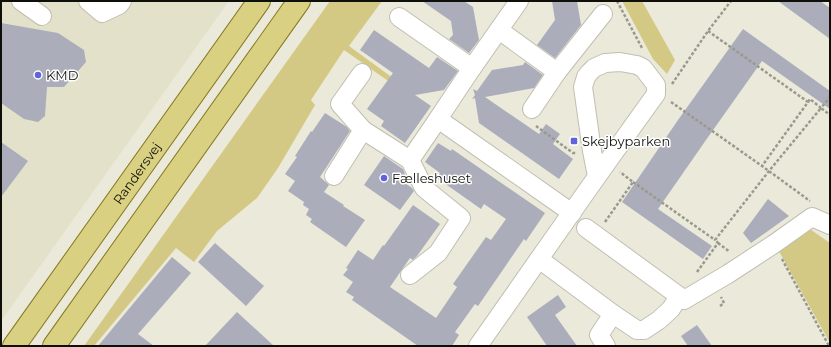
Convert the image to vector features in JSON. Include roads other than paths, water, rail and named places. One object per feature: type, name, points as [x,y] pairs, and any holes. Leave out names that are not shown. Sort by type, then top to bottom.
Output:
[{"type":"main road","name":"Randersvej","points":[[14,346],[259,1]]},
{"type":"main road","points":[[54,346],[299,1]]},
{"type":"street","points":[[21,1],[42,16]]},
{"type":"street","points":[[88,1],[102,13],[119,6],[122,1]]},
{"type":"street","points":[[410,160],[519,1]]},
{"type":"street","points":[[532,109],[557,72],[603,14]]},
{"type":"street","points":[[399,17],[472,68]]},
{"type":"street","points":[[499,30],[557,72]]},
{"type":"street","points":[[478,346],[602,169],[656,89],[644,68],[637,65],[620,62],[605,63],[594,68],[586,77],[583,87],[592,151],[602,169]]},
{"type":"street","points":[[362,73],[340,104],[363,130],[410,160],[424,188],[461,218],[438,254],[410,276]]},
{"type":"street","points":[[438,119],[572,212]]},
{"type":"street","points":[[334,176],[363,130]]},
{"type":"street","points":[[591,232],[684,300],[774,244],[812,216],[830,225]]},
{"type":"street","points":[[539,259],[637,330],[644,330],[659,320],[671,310],[679,296]]},
{"type":"street","points":[[606,346],[600,335],[613,314]]},
{"type":"place","name":"KMD","points":[[38,75]]},
{"type":"place","name":"Skejbyparken","points":[[574,141]]},
{"type":"place","name":"Fælleshuset","points":[[384,178]]}]
